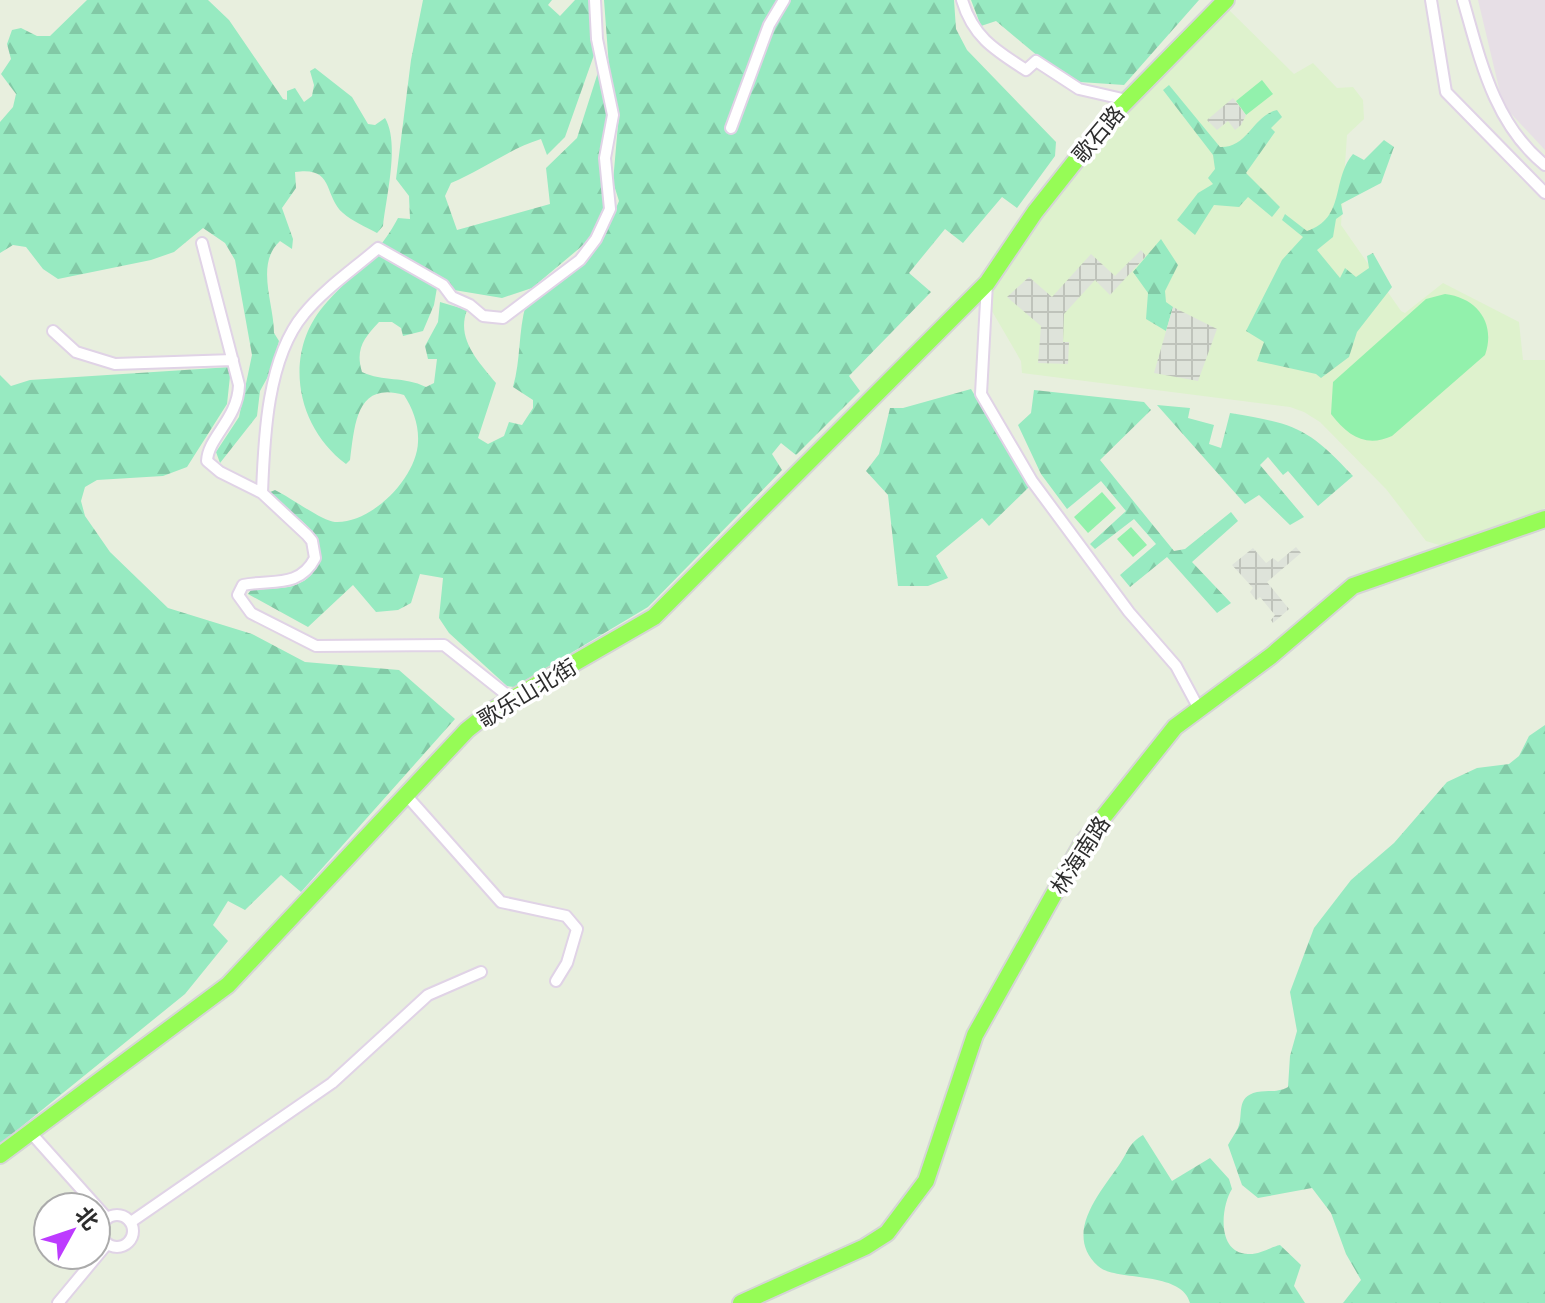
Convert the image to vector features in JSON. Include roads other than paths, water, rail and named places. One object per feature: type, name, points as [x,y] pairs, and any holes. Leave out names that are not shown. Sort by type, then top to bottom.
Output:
[{"type":"main road","name":"歌石路","points":[[987,283],[1035,212],[1127,100],[1226,0]]},
{"type":"main road","name":"歌乐山北街","points":[[0,1155],[228,985],[467,730],[512,699],[654,617],[987,283]]},
{"type":"main road","name":"林海南路","points":[[741,1303],[865,1247],[887,1233],[926,1181],[975,1035],[1082,844],[1175,727],[1198,707],[1271,656],[1353,586],[1545,519]]},
{"type":"street","points":[[262,493],[264,432],[286,346],[302,316],[378,248],[443,285],[452,297],[470,305],[483,316],[503,318],[580,260],[596,239],[610,209],[605,158],[613,115],[597,39],[595,0]]},
{"type":"street","points":[[731,128],[769,25],[784,0]]},
{"type":"street","points":[[962,0],[974,29],[985,44],[1026,70],[1036,61],[1079,89],[1127,100]]},
{"type":"street","points":[[1431,0],[1446,92],[1545,193]]},
{"type":"street","points":[[1463,0],[1499,109],[1525,149],[1545,165]]},
{"type":"street","points":[[202,243],[233,360],[238,402],[208,451],[207,461],[220,472],[262,493],[312,541],[315,558],[306,570],[285,582],[243,585],[238,595],[251,613],[316,646],[444,645],[512,699]]},
{"type":"street","points":[[987,283],[981,394],[1032,481],[1129,612],[1176,666],[1198,707]]},
{"type":"street","points":[[53,331],[76,352],[115,364],[233,360]]},
{"type":"street","points":[[406,795],[501,902],[566,916],[577,929],[567,963],[556,981]]},
{"type":"street","points":[[131,1222],[332,1083],[428,995],[481,972]]},
{"type":"street","points":[[31,1133],[83,1191]]},
{"type":"street","points":[[112,1217],[120,1215],[131,1222],[133,1236],[127,1245],[112,1246]]},
{"type":"street","points":[[58,1303],[85,1271]]}]
